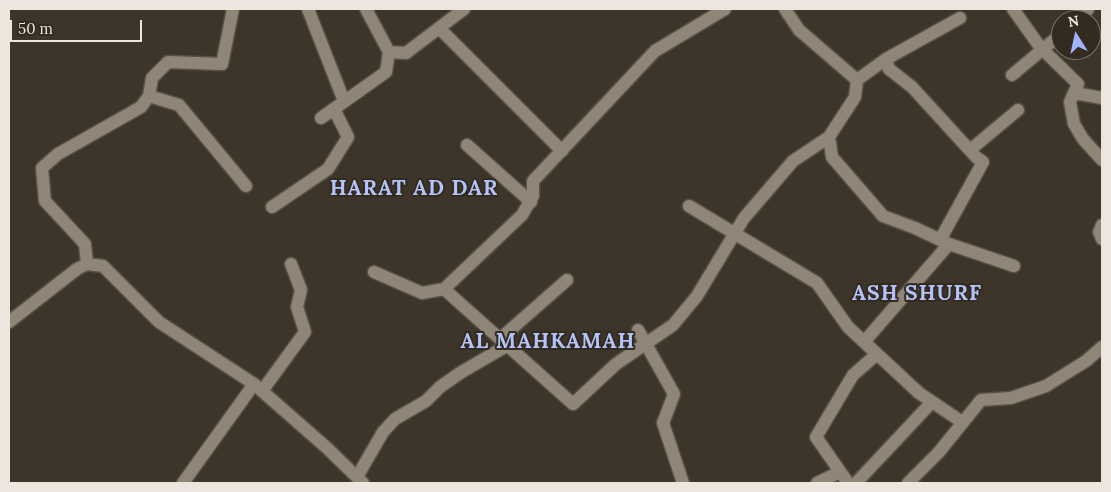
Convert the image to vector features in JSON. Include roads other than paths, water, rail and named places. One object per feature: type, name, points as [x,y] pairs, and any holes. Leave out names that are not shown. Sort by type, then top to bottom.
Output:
[{"type":"street","points":[[87,264],[85,244],[45,201],[42,168],[58,154],[141,107],[149,96],[152,78],[168,62],[222,64],[233,9]]},
{"type":"street","points":[[308,9],[344,101]]},
{"type":"street","points":[[321,118],[386,72],[389,52],[366,9]]},
{"type":"street","points":[[389,52],[406,53],[464,9]]},
{"type":"street","points":[[374,272],[422,293],[444,289],[522,214],[531,202],[533,181],[655,51],[725,9]]},
{"type":"street","points":[[785,9],[799,30],[857,80]]},
{"type":"street","points":[[1013,9],[1044,51],[1078,84],[1070,102],[1074,124],[1083,139],[1102,160]]},
{"type":"street","points":[[444,289],[573,404],[616,364],[673,325],[697,296],[744,218],[794,161],[829,137],[854,97],[857,80],[886,59],[960,18]]},
{"type":"street","points":[[440,28],[562,151]]},
{"type":"street","points":[[1012,75],[1051,44]]},
{"type":"street","points":[[864,342],[945,242],[983,162],[912,87],[889,68],[886,59]]},
{"type":"street","points":[[1074,93],[1102,98]]},
{"type":"street","points":[[149,96],[179,105],[246,186]]},
{"type":"street","points":[[272,207],[328,169],[348,137],[334,109]]},
{"type":"street","points":[[970,150],[1018,110]]},
{"type":"street","points":[[829,137],[832,156],[882,216],[945,242],[1014,266]]},
{"type":"street","points":[[467,144],[531,202]]},
{"type":"street","points":[[689,206],[817,283],[848,327],[932,402],[962,422]]},
{"type":"street","points":[[1102,225],[1099,232],[1102,239]]},
{"type":"street","points":[[9,322],[78,269],[87,264],[103,266],[159,322],[258,388],[327,448],[360,480],[383,432],[395,420],[426,401],[440,387],[505,342],[567,280]]},
{"type":"street","points":[[183,483],[258,388],[306,332],[297,307],[302,290],[291,264]]},
{"type":"street","points":[[638,330],[674,394],[663,422],[683,483]]},
{"type":"street","points":[[908,483],[939,452],[981,400],[1011,398],[1046,386],[1086,361],[1102,346]]},
{"type":"street","points":[[848,483],[816,437],[853,375],[877,354]]},
{"type":"street","points":[[856,483],[932,402]]},
{"type":"street","points":[[817,483],[840,472]]},
{"type":"district","name":"HARAT AD DAR","points":[[414,189]]},
{"type":"district","name":"ASH SHURF","points":[[917,294]]},
{"type":"district","name":"AL MAHKAMAH","points":[[548,342]]}]
